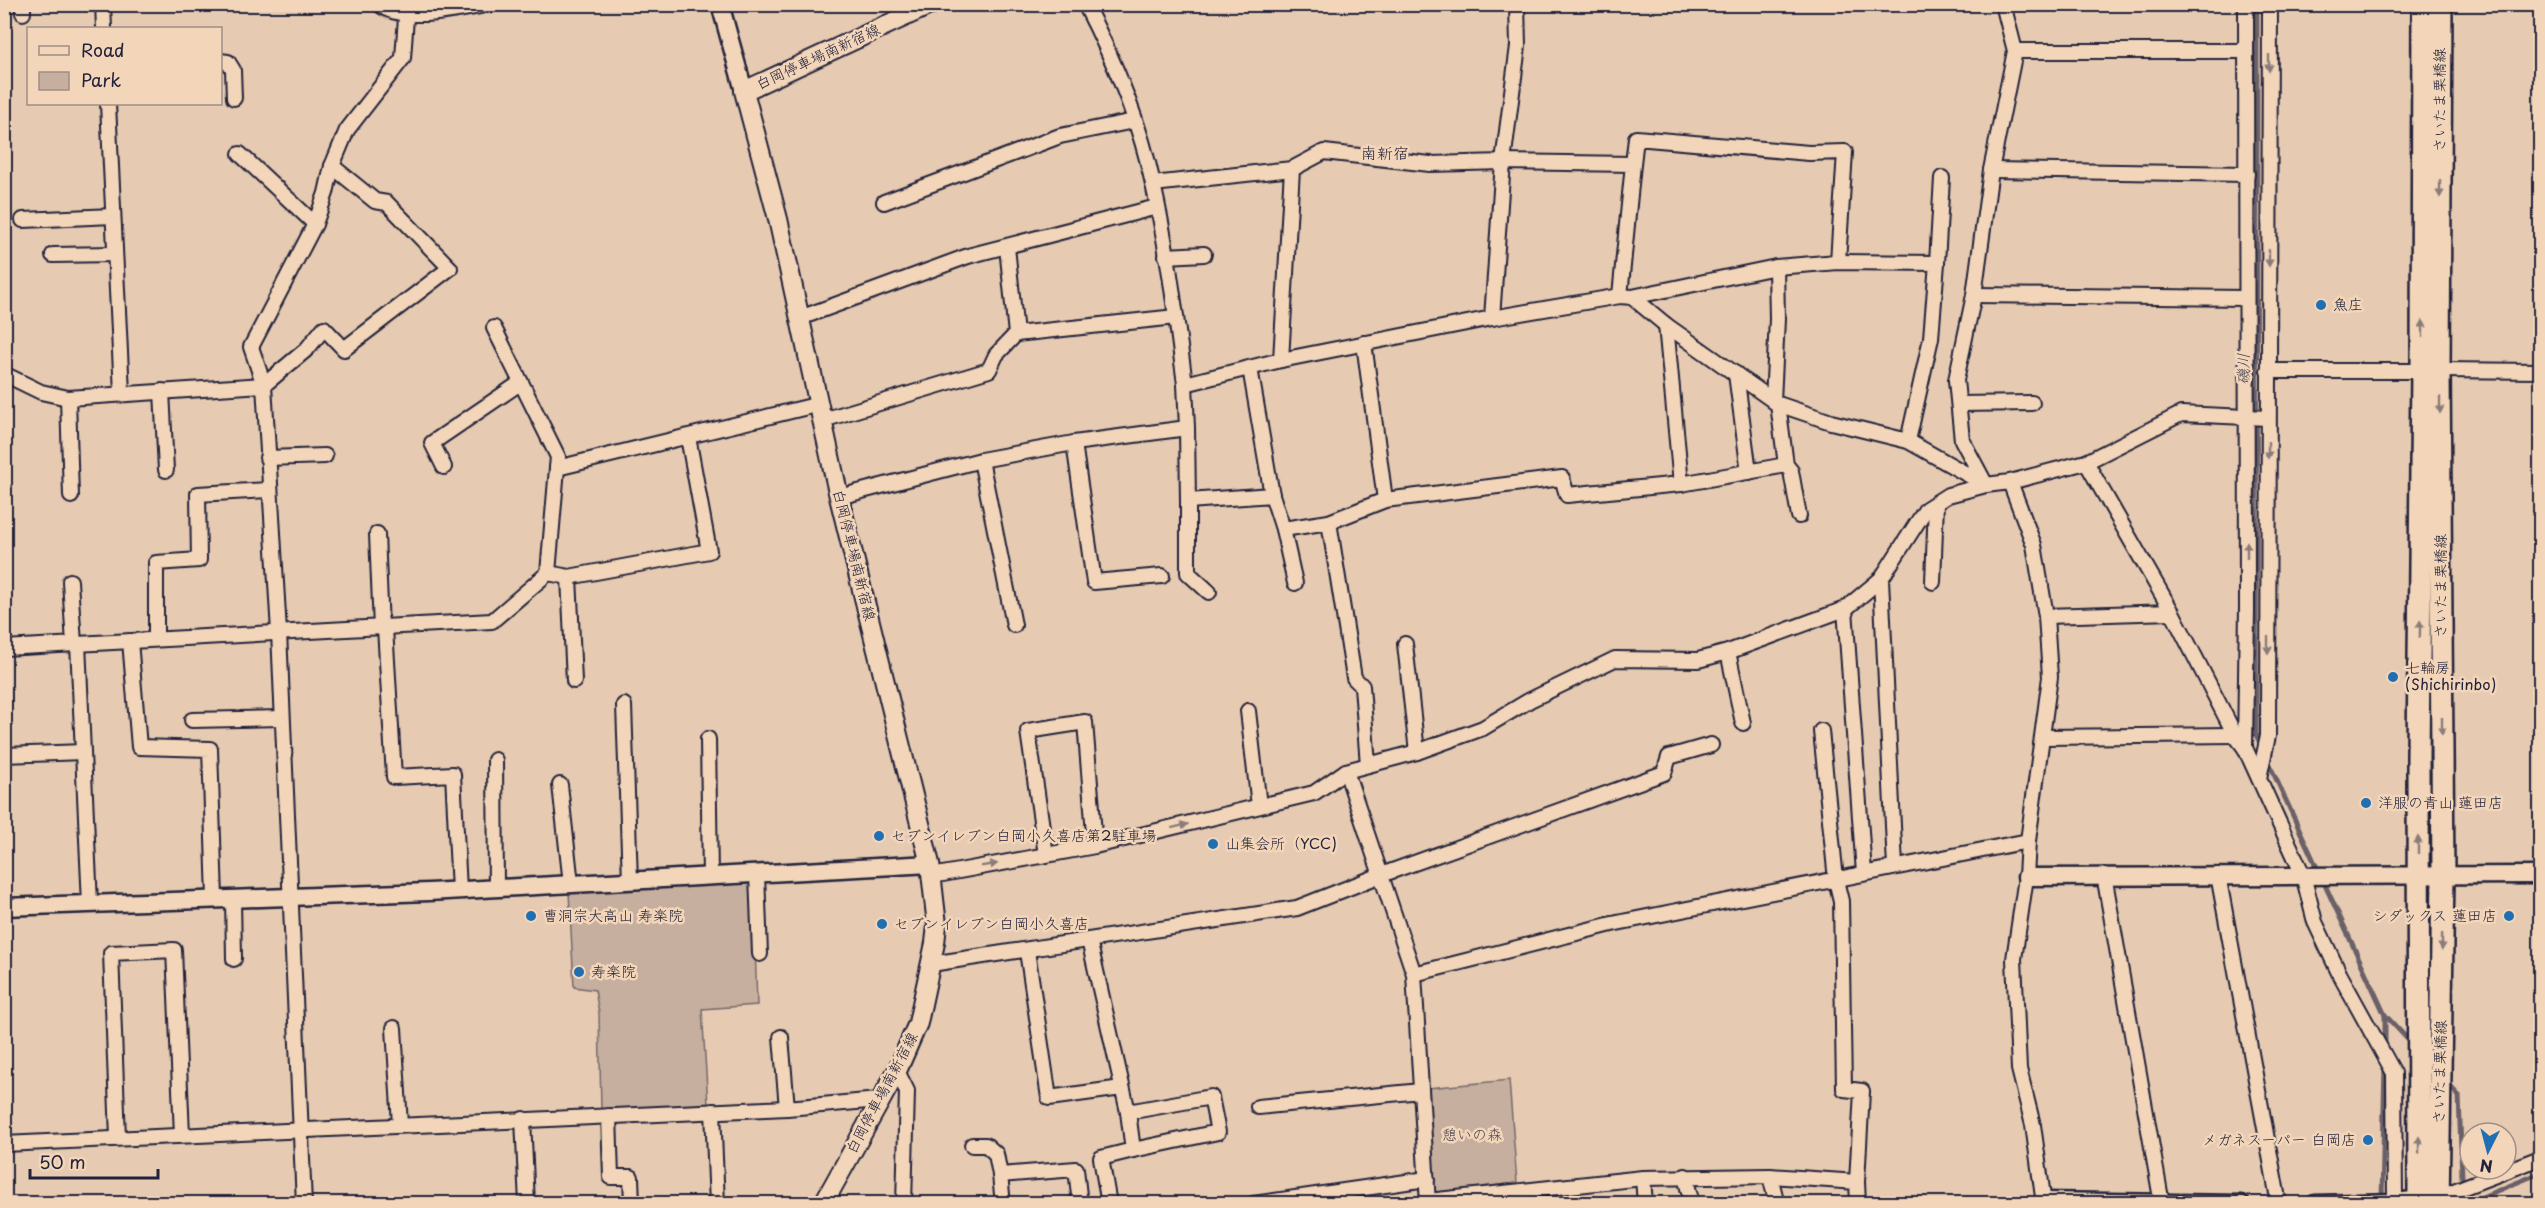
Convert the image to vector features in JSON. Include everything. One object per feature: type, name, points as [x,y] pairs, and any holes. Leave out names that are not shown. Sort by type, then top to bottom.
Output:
[{"type":"main road","name":"さいたま栗橋線","points":[[2423,4],[2443,875],[2429,1201]]},
{"type":"main road","name":"さいたま栗橋線","points":[[2429,1201],[2418,875],[2441,4]]},
{"type":"main road","name":"白岡停車場南新宿線","points":[[823,1203],[897,1071],[918,1023],[937,925],[931,870],[839,497],[778,219],[744,92],[922,7]]},
{"type":"street","points":[[103,4],[104,27]]},
{"type":"street","points":[[379,4],[384,9],[446,12],[490,4]]},
{"type":"street","points":[[720,4],[744,92]]},
{"type":"street","points":[[1085,4],[1103,39],[1134,121],[1153,184],[1185,384],[1188,573],[1209,592]]},
{"type":"street","points":[[1492,318],[1503,162],[1518,46],[1517,4]]},
{"type":"street","points":[[1986,485],[1962,440],[1956,380],[1974,296],[1991,171],[2014,51],[2003,4]]},
{"type":"street","points":[[2245,748],[2247,609],[2246,4]]},
{"type":"street","points":[[2259,778],[2268,736],[2270,4]]},
{"type":"street","points":[[304,1203],[279,632],[268,490],[264,385],[251,347],[315,224],[326,193],[332,166],[347,130],[403,58],[406,9]]},
{"type":"street","points":[[2014,51],[2246,51]]},
{"type":"street","points":[[222,61],[228,62],[233,70],[234,98]]},
{"type":"street","points":[[108,105],[122,393]]},
{"type":"street","points":[[884,202],[1060,136],[1134,121]]},
{"type":"street","points":[[1626,296],[1636,138],[1809,153],[1845,152],[1838,262]]},
{"type":"street","points":[[1153,184],[1292,169],[1324,152],[1430,164],[1503,162],[1633,164]]},
{"type":"street","points":[[240,154],[315,224]]},
{"type":"street","points":[[4,374],[41,392],[68,398],[264,385],[307,350],[324,328],[344,349],[450,268],[387,203],[375,201],[332,166]]},
{"type":"street","points":[[1281,360],[1292,169]]},
{"type":"street","points":[[1991,171],[2247,174]]},
{"type":"street","points":[[1908,441],[1931,338],[1942,178]]},
{"type":"street","points":[[800,318],[968,256],[1157,207]]},
{"type":"street","points":[[23,220],[113,216]]},
{"type":"street","points":[[1007,247],[1016,334]]},
{"type":"street","points":[[53,255],[115,254]]},
{"type":"street","points":[[1166,256],[1204,254]]},
{"type":"street","points":[[1185,384],[1281,360],[1364,343],[1776,267],[1838,262],[1937,262]]},
{"type":"street","points":[[1776,267],[1776,402],[1786,465],[1791,471],[1799,516]]},
{"type":"street","points":[[1626,296],[1776,402],[1830,422],[1908,441],[1986,485]]},
{"type":"street","points":[[1974,296],[2246,298]]},
{"type":"street","points":[[557,468],[688,437],[821,412],[989,370],[996,355],[1016,334],[1176,317]]},
{"type":"street","points":[[1666,325],[1681,484]]},
{"type":"street","points":[[4,648],[492,621],[548,573],[558,457],[494,328]]},
{"type":"street","points":[[1364,343],[1385,500]]},
{"type":"street","points":[[1250,368],[1272,495],[1283,529],[1295,584]]},
{"type":"street","points":[[2268,371],[2541,371]]},
{"type":"street","points":[[1736,374],[1749,472]]},
{"type":"street","points":[[444,467],[432,443],[520,383]]},
{"type":"street","points":[[162,391],[166,470]]},
{"type":"street","points":[[68,398],[71,496]]},
{"type":"street","points":[[1959,404],[2032,404]]},
{"type":"street","points":[[4,907],[459,890],[757,874],[931,870],[1046,855],[1095,846],[1314,793],[1347,771],[1417,752],[1483,729],[1530,700],[1615,659],[1698,660],[1728,652],[1845,609],[1881,579],[1926,509],[1948,495],[2086,462],[2181,414],[2268,418]]},
{"type":"street","points":[[839,497],[981,460],[1074,443],[1186,428]]},
{"type":"street","points":[[548,573],[569,577],[709,551],[688,437]]},
{"type":"street","points":[[1074,443],[1094,582],[1162,576]]},
{"type":"street","points":[[267,458],[325,456]]},
{"type":"street","points":[[981,460],[1014,625]]},
{"type":"street","points":[[2086,462],[2172,612],[2235,735],[2245,748],[2303,875],[2315,922],[2340,975],[2394,1072],[2395,1202]]},
{"type":"street","points":[[1283,529],[1329,522],[1385,500],[1562,478],[1567,495],[1681,484],[1786,465]]},
{"type":"street","points":[[2010,482],[2034,545],[2046,616],[2050,677],[2014,959],[2019,1069],[2033,1125],[2044,1202],[2241,1203]]},
{"type":"street","points":[[156,639],[156,563],[199,560],[198,494],[268,490]]},
{"type":"street","points":[[1188,501],[1272,495]]},
{"type":"street","points":[[1934,582],[1936,503]]},
{"type":"street","points":[[1329,522],[1354,678],[1362,687],[1368,765]]},
{"type":"street","points":[[377,534],[394,777],[453,774],[459,890]]},
{"type":"street","points":[[569,577],[574,681]]},
{"type":"street","points":[[1881,579],[1894,867]]},
{"type":"street","points":[[70,581],[83,752],[90,904]]},
{"type":"street","points":[[1845,609],[1864,873]]},
{"type":"street","points":[[2046,616],[2172,612]]},
{"type":"street","points":[[130,641],[139,747],[210,749],[215,898]]},
{"type":"street","points":[[1405,644],[1417,752]]},
{"type":"street","points":[[1728,652],[1743,723]]},
{"type":"street","points":[[624,705],[630,881]]},
{"type":"street","points":[[1248,711],[1258,806]]},
{"type":"street","points":[[192,720],[282,718]]},
{"type":"street","points":[[1046,855],[1028,731],[1085,722],[1095,846]]},
{"type":"street","points":[[1821,731],[1836,880],[1841,901],[1844,1089],[1863,1091],[1857,1182],[1858,1203]]},
{"type":"street","points":[[2043,737],[2235,735]]},
{"type":"street","points":[[708,739],[710,877]]},
{"type":"street","points":[[931,964],[1297,908],[1664,772],[1669,757],[1711,745]]},
{"type":"street","points":[[4,755],[83,752]]},
{"type":"street","points":[[495,760],[496,888]]},
{"type":"street","points":[[1347,771],[1414,974],[1428,1202],[1643,1178],[1685,1176],[1770,1176],[1857,1182]]},
{"type":"street","points":[[560,785],[571,884]]},
{"type":"street","points":[[1414,974],[1612,924],[2028,841]]},
{"type":"street","points":[[757,874],[760,954]]},
{"type":"street","points":[[2103,875],[2162,1203]]},
{"type":"street","points":[[2218,875],[2279,1203]]},
{"type":"street","points":[[2026,877],[2541,875]]},
{"type":"street","points":[[233,898],[234,960]]},
{"type":"street","points":[[1089,940],[1128,1112],[1133,1150]]},
{"type":"street","points":[[118,1138],[111,953],[174,950],[182,1135]]},
{"type":"street","points":[[1027,951],[1049,1098],[1122,1088]]},
{"type":"street","points":[[394,1028],[400,1125]]},
{"type":"street","points":[[781,1037],[787,1108]]},
{"type":"street","points":[[897,1071],[907,1091],[904,1203]]},
{"type":"street","points":[[1258,1107],[1421,1091]]},
{"type":"street","points":[[1109,1203],[1101,1158],[1218,1132],[1211,1096],[1128,1112]]},
{"type":"street","points":[[4,1144],[787,1108],[879,1100]]},
{"type":"street","points":[[713,1111],[717,1203]]},
{"type":"street","points":[[609,1116],[611,1178],[631,1177],[632,1203]]},
{"type":"street","points":[[523,1119],[527,1203]]},
{"type":"street","points":[[972,1145],[986,1145],[996,1154],[1003,1203]]},
{"type":"street","points":[[2315,1203],[2429,1201],[2541,1158]]},
{"type":"street","points":[[1000,1175],[1076,1169],[1080,1203]]},
{"type":"street","points":[[1685,1176],[1692,1203]]},
{"type":"street","points":[[1770,1176],[1777,1203]]},
{"type":"street","points":[[1643,1178],[1645,1203]]},
{"type":"street","points":[[1253,1203],[1427,1179]]},
{"type":"green space","points":[[753,883],[757,1005],[702,1009],[708,1104],[601,1110],[599,1013],[595,990],[574,987],[569,892]]},
{"type":"green space","name":"憩いの森","points":[[1509,1080],[1517,1183],[1434,1193],[1428,1088]]},
{"type":"green space","points":[[1574,1196],[1574,1203],[1452,1204]]},
{"type":"waterway","name":"磯川","points":[[2257,4],[2256,734],[2262,748]]},
{"type":"waterway","points":[[2266,757],[2385,1015],[2412,1044]]},
{"type":"waterway","points":[[2385,1015],[2385,1049]]},
{"type":"waterway","points":[[2382,1199],[2385,1064]]},
{"type":"waterway","points":[[2446,1082],[2459,1096],[2463,1204]]},
{"type":"waterway","points":[[2465,1204],[2540,1173]]},
{"type":"place","name":"魚庄","points":[[2321,305]]},
{"type":"place","name":"七輪房 (Shichirinbo)","points":[[2393,677]]},
{"type":"place","name":"洋服の青山 蓮田店","points":[[2366,803]]},
{"type":"place","name":"セブンイレブン白岡小久喜店第2駐車場","points":[[879,836]]},
{"type":"place","name":"山集会所（YCC)","points":[[1213,844]]},
{"type":"place","name":"曹洞宗大高山 寿楽院","points":[[531,916]]},
{"type":"place","name":"シダックス 蓮田店","points":[[2509,916]]},
{"type":"place","name":"セブンイレブン白岡小久喜店","points":[[882,924]]},
{"type":"place","name":"寿楽院","points":[[579,972]]},
{"type":"place","name":"メガネスーパー 白岡店","points":[[2368,1140]]},
{"type":"district","name":"南新宿","points":[[1385,153]]}]
